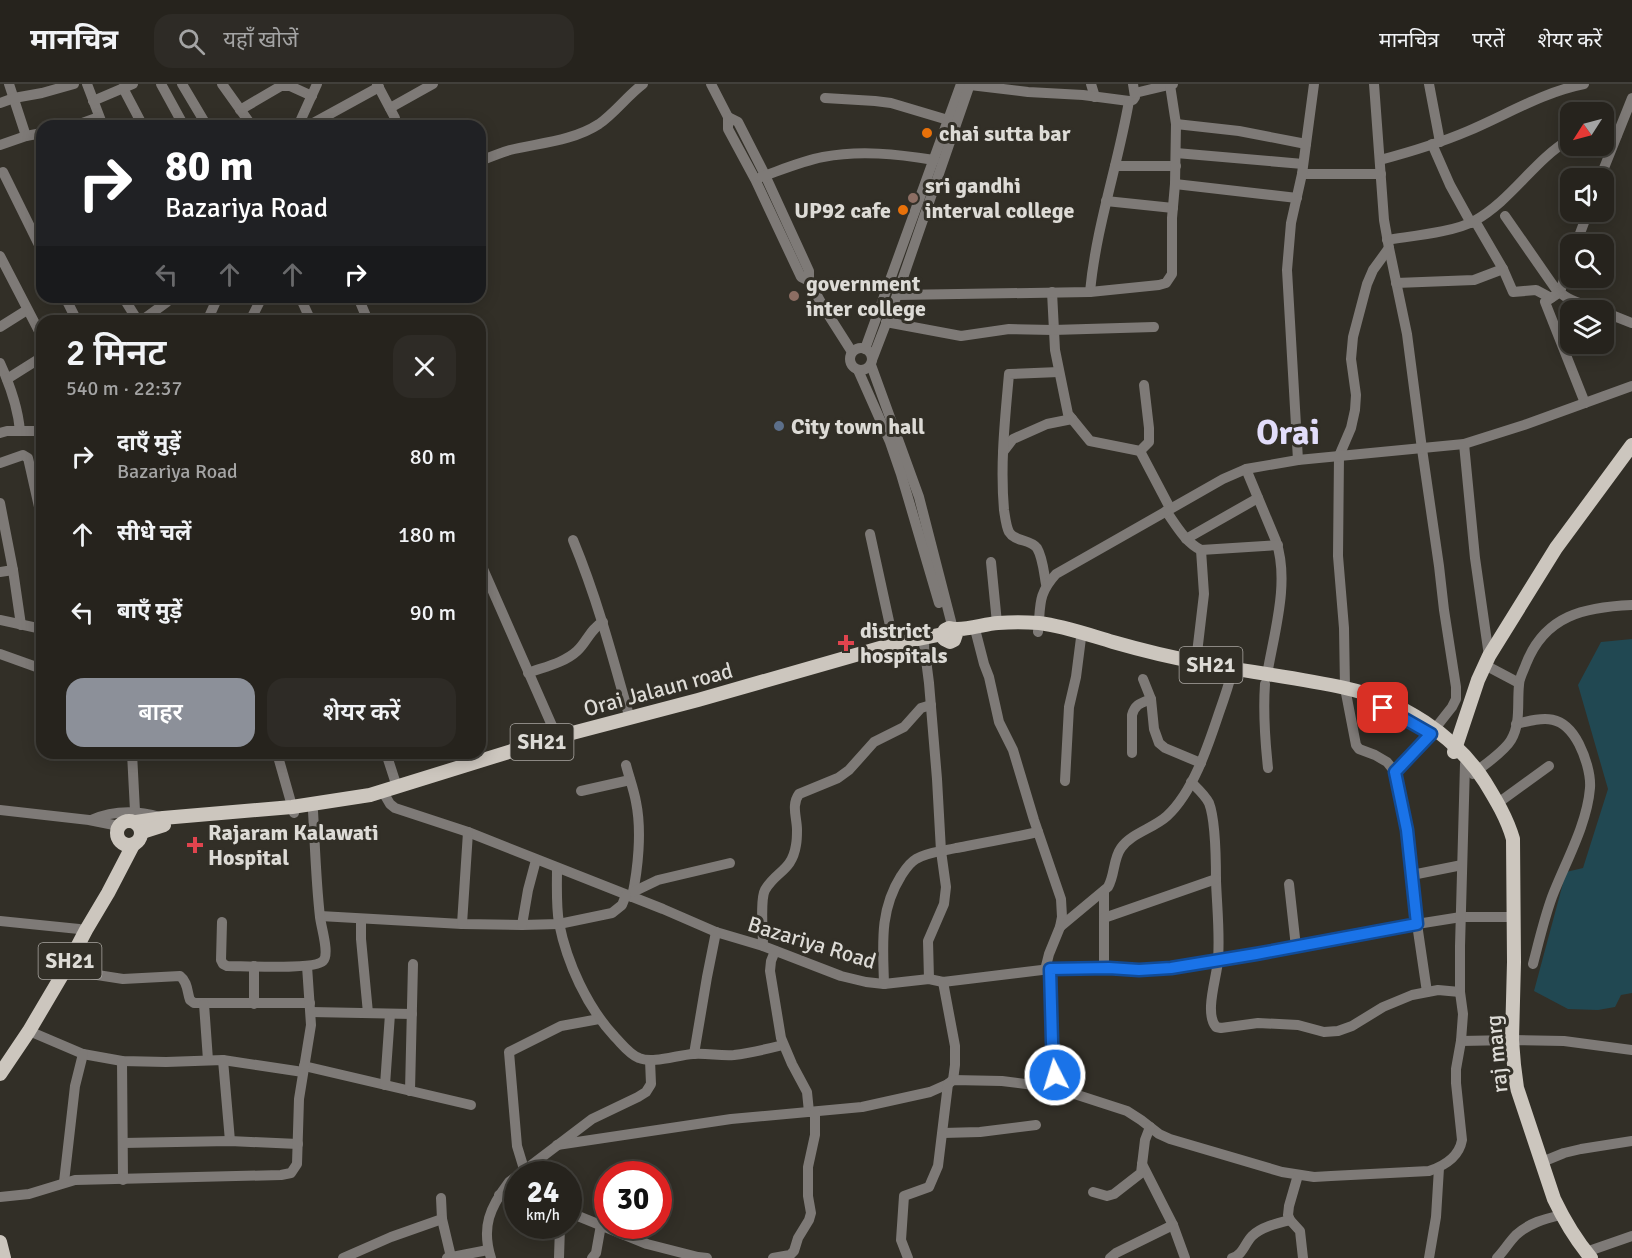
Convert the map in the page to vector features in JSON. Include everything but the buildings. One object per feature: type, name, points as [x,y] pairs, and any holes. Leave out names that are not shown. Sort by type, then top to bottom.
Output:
[{"type":"main road","points":[[1455,749],[1487,660],[1556,548],[1632,446]]},
{"type":"main road","name":"Orai Jalaun road","points":[[119,826],[125,821],[293,810],[384,794],[397,787],[557,738],[894,644],[950,633],[976,625],[997,623],[1039,628],[1196,666],[1345,692],[1433,731],[1455,749],[1472,769]]},
{"type":"main road","name":"Orai Jalaun road","points":[[950,633],[1064,628],[1140,653]]},
{"type":"main road","points":[[137,822],[158,826],[293,810],[313,811],[384,794],[512,757],[614,731],[924,644],[950,633]]},
{"type":"main road","points":[[1472,769],[1498,803],[1513,839]]},
{"type":"main road","points":[[1472,769],[1513,839]]},
{"type":"main road","name":"SH21","points":[[0,1064],[24,1028],[128,844],[140,840],[137,822]]},
{"type":"main road","points":[[119,826],[118,837],[128,844]]},
{"type":"main road","name":"raj marg","points":[[1513,839],[1512,1040],[1517,1088],[1554,1199],[1561,1215],[1588,1255]]},
{"type":"main road","name":"SH21","points":[[0,1074],[65,970],[108,893],[128,844]]},
{"type":"main road","points":[[0,1242],[4,1258]]},
{"type":"street","points":[[9,84],[26,136]]},
{"type":"street","points":[[0,103],[74,84]]},
{"type":"street","points":[[87,84],[100,120]]},
{"type":"street","points":[[161,84],[181,120]]},
{"type":"street","points":[[182,84],[203,120]]},
{"type":"street","points":[[222,84],[248,120]]},
{"type":"street","points":[[260,84],[266,94]]},
{"type":"street","points":[[301,120],[317,84]]},
{"type":"street","points":[[390,108],[433,84]]},
{"type":"street","points":[[486,159],[583,132],[598,124],[643,84]]},
{"type":"street","points":[[711,84],[728,117],[738,122],[760,177],[809,272],[809,281],[852,352]]},
{"type":"street","points":[[865,349],[962,84]]},
{"type":"street","points":[[858,370],[865,370],[871,363],[970,84],[1029,93],[1095,97],[1133,93],[1172,85],[1176,124],[1176,166],[1170,280],[1159,285],[1090,292],[897,295]]},
{"type":"street","points":[[1091,84],[1095,97]]},
{"type":"street","points":[[1298,460],[1287,270],[1292,223],[1314,84]]},
{"type":"street","points":[[1374,84],[1388,244],[1407,334],[1456,687],[1456,699],[1452,707],[1395,772]]},
{"type":"street","points":[[1429,84],[1436,143],[1450,185],[1503,269],[1513,292],[1536,290],[1557,292]]},
{"type":"street","points":[[1380,160],[1465,132],[1570,85],[1584,84]]},
{"type":"street","points":[[240,110],[286,85],[312,96]]},
{"type":"street","points":[[93,101],[124,86],[141,120]]},
{"type":"street","points":[[318,120],[378,86],[396,120]]},
{"type":"street","points":[[1090,292],[1095,248],[1133,93]]},
{"type":"street","points":[[825,98],[891,103],[948,120]]},
{"type":"street","points":[[1604,168],[1632,98]]},
{"type":"street","points":[[1176,124],[1239,131],[1306,144]]},
{"type":"street","points":[[0,145],[36,134]]},
{"type":"street","points":[[1427,992],[1404,811],[1395,772],[1387,762],[1359,749],[1356,745],[1345,692],[1344,628],[1338,556],[1339,456],[1356,410],[1351,358],[1353,337],[1366,284],[1388,244],[1473,222],[1486,214],[1560,145]]},
{"type":"street","points":[[1176,153],[1302,169],[1381,174]]},
{"type":"street","points":[[760,177],[808,161],[848,154],[894,154],[934,160]]},
{"type":"street","points":[[1115,166],[1176,166]]},
{"type":"street","points":[[3,172],[36,235]]},
{"type":"street","points":[[1175,184],[1297,198]]},
{"type":"street","points":[[1505,216],[1514,189]]},
{"type":"street","points":[[1106,201],[1173,208]]},
{"type":"street","points":[[1486,214],[1505,216],[1557,292],[1572,300]]},
{"type":"street","points":[[0,256],[5,279],[36,326]]},
{"type":"street","points":[[1396,283],[1474,280],[1503,269]]},
{"type":"street","points":[[1560,285],[1557,292],[1545,302],[1585,403]]},
{"type":"street","points":[[1052,292],[1053,330],[1068,414],[1090,441],[1140,451]]},
{"type":"street","points":[[148,315],[167,303]]},
{"type":"street","points":[[0,327],[27,310]]},
{"type":"street","points":[[1614,316],[1632,323]]},
{"type":"street","points":[[886,322],[961,336],[1009,329],[1154,327]]},
{"type":"street","points":[[858,348],[865,349],[870,354],[871,363],[919,497],[950,633],[898,463],[858,370],[850,363],[850,355],[858,348]]},
{"type":"street","points":[[7,379],[36,361]]},
{"type":"street","points":[[0,363],[7,379],[20,431]]},
{"type":"street","points":[[1046,584],[1036,547],[1014,537],[1008,529],[1002,491],[1003,453],[1009,374],[1059,372]]},
{"type":"street","points":[[1140,451],[1149,442],[1144,385]]},
{"type":"street","points":[[1039,628],[1041,599],[1046,584],[1056,574],[1168,509],[1246,469],[1298,460],[1464,444],[1632,386]]},
{"type":"street","points":[[1003,453],[1013,439],[1047,424],[1072,419]]},
{"type":"street","points":[[0,433],[36,431]]},
{"type":"street","points":[[1464,444],[1487,660],[1519,683]]},
{"type":"street","points":[[1140,451],[1168,509],[1186,539],[1194,546],[1201,550],[1278,545]]},
{"type":"street","points":[[0,463],[23,455],[27,456],[36,478]]},
{"type":"street","points":[[1246,469],[1278,545],[1283,571],[1266,679],[1265,735],[1268,768]]},
{"type":"street","points":[[1186,539],[1258,498]]},
{"type":"street","points":[[1,511],[21,625]]},
{"type":"street","points":[[870,534],[894,644]]},
{"type":"street","points":[[573,540],[587,572],[630,718]]},
{"type":"street","points":[[1196,666],[1204,594],[1201,550]]},
{"type":"street","points":[[991,562],[997,623]]},
{"type":"street","points":[[0,572],[13,570]]},
{"type":"street","points":[[486,576],[557,738]]},
{"type":"street","points":[[557,1145],[731,1119],[862,1107],[930,1092],[950,1082],[1002,1081],[1056,1089],[1127,1111],[1159,1134],[1170,1139],[1254,1165],[1298,1174],[1314,1177],[1429,1171],[1439,1168],[1460,1149],[1462,1140],[1456,1069],[1463,1014],[1461,992],[1462,865],[1472,769],[1510,742],[1519,714],[1519,683],[1529,656],[1540,637],[1552,626],[1581,611],[1605,606],[1632,605]]},
{"type":"street","points":[[0,620],[36,628]]},
{"type":"street","points":[[528,673],[570,657],[595,627],[603,622]]},
{"type":"street","points":[[976,633],[999,722],[1013,750],[1061,899],[1062,917],[1049,954],[1048,969],[1056,1089]]},
{"type":"street","points":[[1065,781],[1069,707],[1081,638]]},
{"type":"street","points":[[924,644],[946,887],[944,904],[928,941],[929,979]]},
{"type":"street","points":[[0,654],[36,667]]},
{"type":"street","points":[[1060,927],[1104,891],[1111,881],[1121,847],[1156,825],[1176,806],[1206,752],[1232,673]]},
{"type":"street","points":[[1143,679],[1151,699],[1154,729],[1159,743],[1165,748],[1201,763]]},
{"type":"street","points":[[1132,753],[1134,709],[1151,699]]},
{"type":"street","points":[[763,946],[763,893],[793,859],[797,830],[796,798],[799,794],[838,778],[849,770],[874,742],[904,727],[921,708],[931,705]]},
{"type":"street","points":[[1516,724],[1541,718],[1554,719],[1563,724],[1575,736],[1583,752],[1590,786],[1588,803],[1578,835],[1551,900],[1533,964]]},
{"type":"street","points":[[89,820],[102,815],[137,822],[132,759]]},
{"type":"street","points":[[279,759],[293,810]]},
{"type":"street","points":[[388,759],[397,787]]},
{"type":"street","points":[[320,916],[522,925],[560,924],[612,913],[630,894],[637,858],[638,818],[626,765]]},
{"type":"street","points":[[1498,803],[1549,766]]},
{"type":"street","points":[[581,791],[630,780]]},
{"type":"street","points":[[1191,782],[1208,800],[1212,810],[1218,961],[1211,1004],[1211,1021],[1214,1025],[1221,1028],[1258,1023],[1298,1025],[1324,1032],[1338,1031],[1353,1026],[1383,1007],[1412,995],[1438,990],[1461,992]]},
{"type":"street","name":"Bazariya Road","points":[[384,794],[395,808],[468,832],[536,860],[630,894],[716,932],[763,946],[841,976],[884,984],[929,979],[943,982],[1048,969],[1154,969],[1218,961],[1461,917],[1512,917]]},
{"type":"street","points":[[0,810],[89,820],[119,826]]},
{"type":"street","points":[[222,922],[220,953],[223,964],[227,966],[307,966],[320,963],[326,956],[320,916],[313,811]]},
{"type":"street","points":[[462,924],[468,832]]},
{"type":"street","points":[[884,984],[883,937],[889,898],[913,861],[941,851],[1038,832]]},
{"type":"street","points":[[522,925],[536,860]]},
{"type":"street","points":[[630,894],[657,880],[730,863]]},
{"type":"street","points":[[1412,875],[1462,865]]},
{"type":"street","points":[[557,868],[556,894],[560,924],[569,956],[586,997],[599,1019],[627,1050],[638,1058],[650,1060],[694,1054],[733,1055],[783,1045]]},
{"type":"street","points":[[1104,918],[1216,879]]},
{"type":"street","points":[[1289,884],[1296,947]]},
{"type":"street","points":[[1104,891],[1104,968]]},
{"type":"street","points":[[361,919],[368,1013]]},
{"type":"street","points":[[0,921],[79,929]]},
{"type":"street","points":[[694,1054],[716,932]]},
{"type":"street","points":[[773,1258],[790,1255],[794,1251],[801,1232],[809,1220],[811,1213],[808,1196],[808,1167],[815,1135],[807,1092],[783,1045],[771,985],[771,961],[775,951]]},
{"type":"street","points":[[410,1091],[413,964]]},
{"type":"street","points":[[254,966],[254,1004]]},
{"type":"street","points":[[0,1197],[44,1191],[64,1182],[88,1179],[123,1180],[291,1173],[297,1164],[298,1099],[310,1039],[307,966]]},
{"type":"street","points":[[65,970],[123,979],[180,976],[187,983],[190,1000],[194,1003],[254,1004],[412,1014]]},
{"type":"street","points":[[908,1258],[901,1240],[904,1196],[928,1187],[938,1166],[950,1082],[955,1065],[955,1046],[943,982]]},
{"type":"street","points":[[204,1004],[208,1060]]},
{"type":"street","points":[[385,1085],[390,1014]]},
{"type":"street","points":[[522,1161],[518,1146],[509,1052],[561,1026],[599,1019]]},
{"type":"street","points":[[29,1030],[83,1054],[122,1061],[223,1060],[303,1069],[471,1105]]},
{"type":"street","points":[[1461,1041],[1564,1041],[1629,1050],[1632,1060]]},
{"type":"street","points":[[64,1182],[75,1086],[83,1054]]},
{"type":"street","points":[[223,1060],[230,1141]]},
{"type":"street","points":[[535,1161],[592,1119],[646,1092],[651,1084],[650,1060]]},
{"type":"street","points":[[122,1061],[123,1180]]},
{"type":"street","points":[[943,1133],[980,1132],[1036,1125]]},
{"type":"street","points":[[1093,1192],[1107,1196],[1114,1194],[1141,1173],[1145,1140],[1150,1127]]},
{"type":"street","points":[[123,1143],[230,1141],[298,1144]]},
{"type":"street","points":[[1542,1162],[1581,1149],[1632,1141]]},
{"type":"street","points":[[1142,1164],[1173,1225],[1185,1258]]},
{"type":"street","points":[[1429,1258],[1436,1217],[1439,1168]]},
{"type":"street","points":[[1298,1174],[1288,1206],[1288,1215],[1300,1231],[1303,1258]]},
{"type":"street","points":[[441,1198],[442,1219],[449,1257],[489,1254],[486,1230],[489,1212],[504,1188]]},
{"type":"street","points":[[499,1195],[504,1196]]},
{"type":"street","points":[[1497,1258],[1515,1237],[1530,1225],[1561,1215]]},
{"type":"street","points":[[344,1258],[391,1236],[442,1219]]},
{"type":"street","points":[[1236,1257],[1253,1235],[1280,1222],[1290,1220]]},
{"type":"street","points":[[1110,1258],[1173,1225]]},
{"type":"street","points":[[1588,1255],[1632,1236]]},
{"type":"street","points":[[559,1258],[560,1239]]},
{"type":"street","points":[[592,1258],[596,1253],[598,1239]]},
{"type":"street","points":[[636,1239],[701,1258]]},
{"type":"street","points":[[794,1251],[804,1258]]},
{"type":"water","points":[[1632,639],[1632,993],[1621,995],[1615,1007],[1598,1010],[1568,1009],[1534,991],[1566,872],[1583,868],[1608,789],[1578,685],[1601,642]]},
{"type":"place","name":"chai sutta bar","points":[[927,133]]},
{"type":"place","name":"sri gandhi interval college","points":[[913,198]]},
{"type":"place","name":"UP92 cafe","points":[[903,210]]},
{"type":"place","name":"government inter college","points":[[794,296]]},
{"type":"place","name":"City town hall","points":[[779,426]]},
{"type":"place","name":"district hospitals","points":[[846,643]]},
{"type":"place","name":"Rajaram Kalawati Hospital","points":[[195,845]]},
{"type":"district","name":"Orai","points":[[1288,432]]},
{"type":"route","points":[[1055,1075],[1050,969],[1171,968],[1417,924],[1410,849],[1395,772],[1431,734],[1383,708]]}]
